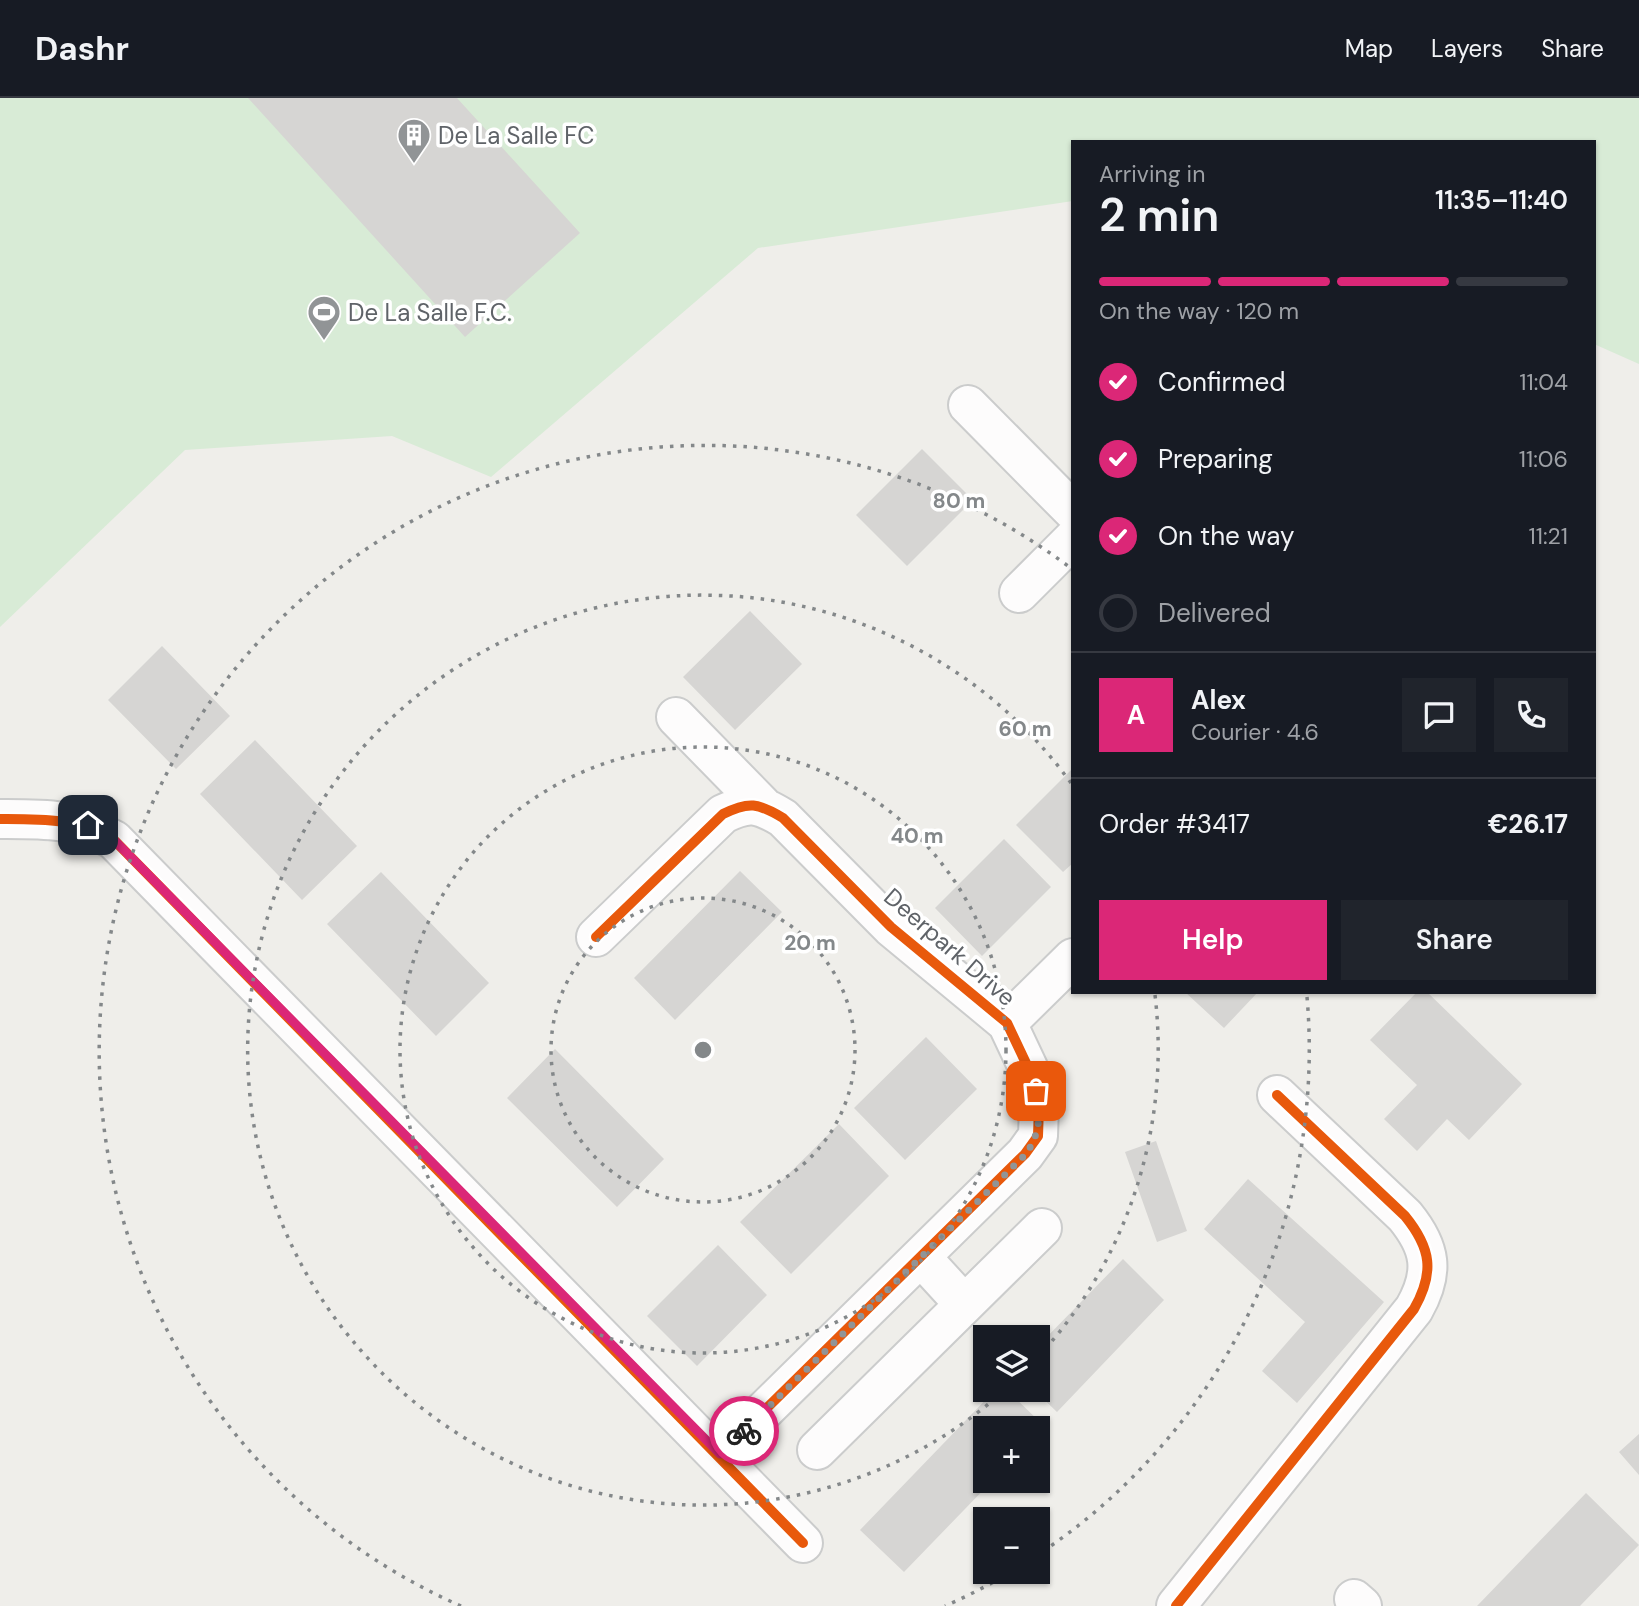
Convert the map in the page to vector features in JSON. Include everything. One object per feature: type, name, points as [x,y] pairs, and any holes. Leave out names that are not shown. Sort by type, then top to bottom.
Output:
[{"type":"street","points":[[968,405],[1071,508]]},
{"type":"street","points":[[1020,593],[1071,541]]},
{"type":"street","name":"Deerpark Drive","points":[[676,717],[762,805],[783,818],[891,927],[1007,1023],[1032,1076],[1039,1106],[1038,1136],[1026,1154],[720,1454]]},
{"type":"street","points":[[596,937],[723,814],[739,806],[762,805]]},
{"type":"street","points":[[0,819],[50,819],[88,825],[114,840],[720,1454],[803,1543]]},
{"type":"street","points":[[1007,1023],[1071,960]]},
{"type":"street","points":[[1176,1606],[1414,1309],[1427,1286],[1427,1262],[1422,1237],[1405,1216],[1276,1095]]},
{"type":"street","points":[[817,1450],[1042,1228]]},
{"type":"street","points":[[921,1257],[964,1304]]},
{"type":"green space","name":"De La Salle F.C.","points":[[0,98],[1639,98],[1639,364],[1596,345],[1596,140],[1071,140],[1071,201],[758,248],[491,477],[392,436],[185,450],[0,627]]},
{"type":"building","name":"De La Salle FC","points":[[248,98],[457,98],[580,233],[465,337]]},
{"type":"building","points":[[922,449],[973,500],[907,566],[856,515]]},
{"type":"building","points":[[750,611],[802,664],[735,730],[683,677]]},
{"type":"building","points":[[162,646],[230,716],[176,769],[108,700]]},
{"type":"building","points":[[255,740],[357,846],[302,900],[200,794]]},
{"type":"building","points":[[1071,770],[1071,865],[1063,872],[1016,825]]},
{"type":"building","points":[[1004,839],[1051,887],[982,956],[935,908]]},
{"type":"building","points":[[740,871],[782,912],[675,1020],[634,978]]},
{"type":"building","points":[[381,872],[489,983],[436,1036],[327,924]]},
{"type":"building","points":[[1187,994],[1256,994],[1224,1028]]},
{"type":"building","points":[[1415,994],[1429,994],[1522,1084],[1469,1140],[1447,1119],[1417,1151],[1384,1119],[1417,1085],[1370,1040]]},
{"type":"building","points":[[926,1037],[977,1089],[905,1160],[854,1108]]},
{"type":"building","points":[[555,1049],[664,1159],[617,1207],[507,1098]]},
{"type":"building","points":[[839,1124],[889,1176],[791,1274],[740,1222]]},
{"type":"building","points":[[1156,1141],[1187,1231],[1157,1242],[1125,1152]]},
{"type":"building","points":[[1248,1179],[1384,1302],[1297,1403],[1262,1371],[1305,1322],[1204,1229]]},
{"type":"building","points":[[718,1245],[767,1295],[697,1366],[647,1316]]},
{"type":"building","points":[[1123,1259],[1164,1300],[1057,1412],[1047,1402],[1050,1402],[1050,1334]]},
{"type":"building","points":[[983,1402],[1019,1402],[1034,1416],[973,1416],[973,1493],[980,1493],[904,1572],[860,1530]]},
{"type":"building","points":[[1639,1434],[1639,1475],[1619,1452]]},
{"type":"building","points":[[1586,1493],[1639,1545],[1580,1606],[1477,1606]]},
{"type":"cycle path","points":[[596,937],[723,814],[747,806],[767,809],[783,818],[891,927],[1007,1023],[1032,1076],[1039,1106],[1038,1136],[1025,1154],[720,1454]]},
{"type":"cycle path","points":[[0,819],[59,821],[86,827],[114,840],[803,1543]]},
{"type":"cycle path","points":[[1176,1606],[1414,1309],[1425,1283],[1425,1250],[1405,1216],[1277,1095]]},
{"type":"way so far","points":[[744,1431],[1026,1154],[1038,1136],[1039,1106],[1036,1091]]},
{"type":"place","name":"De La Salle FC","points":[[414,165]]},
{"type":"place","name":"De La Salle F.C.","points":[[324,342]]},
{"type":"route","points":[[88,825],[114,840],[720,1454],[744,1431]]}]
